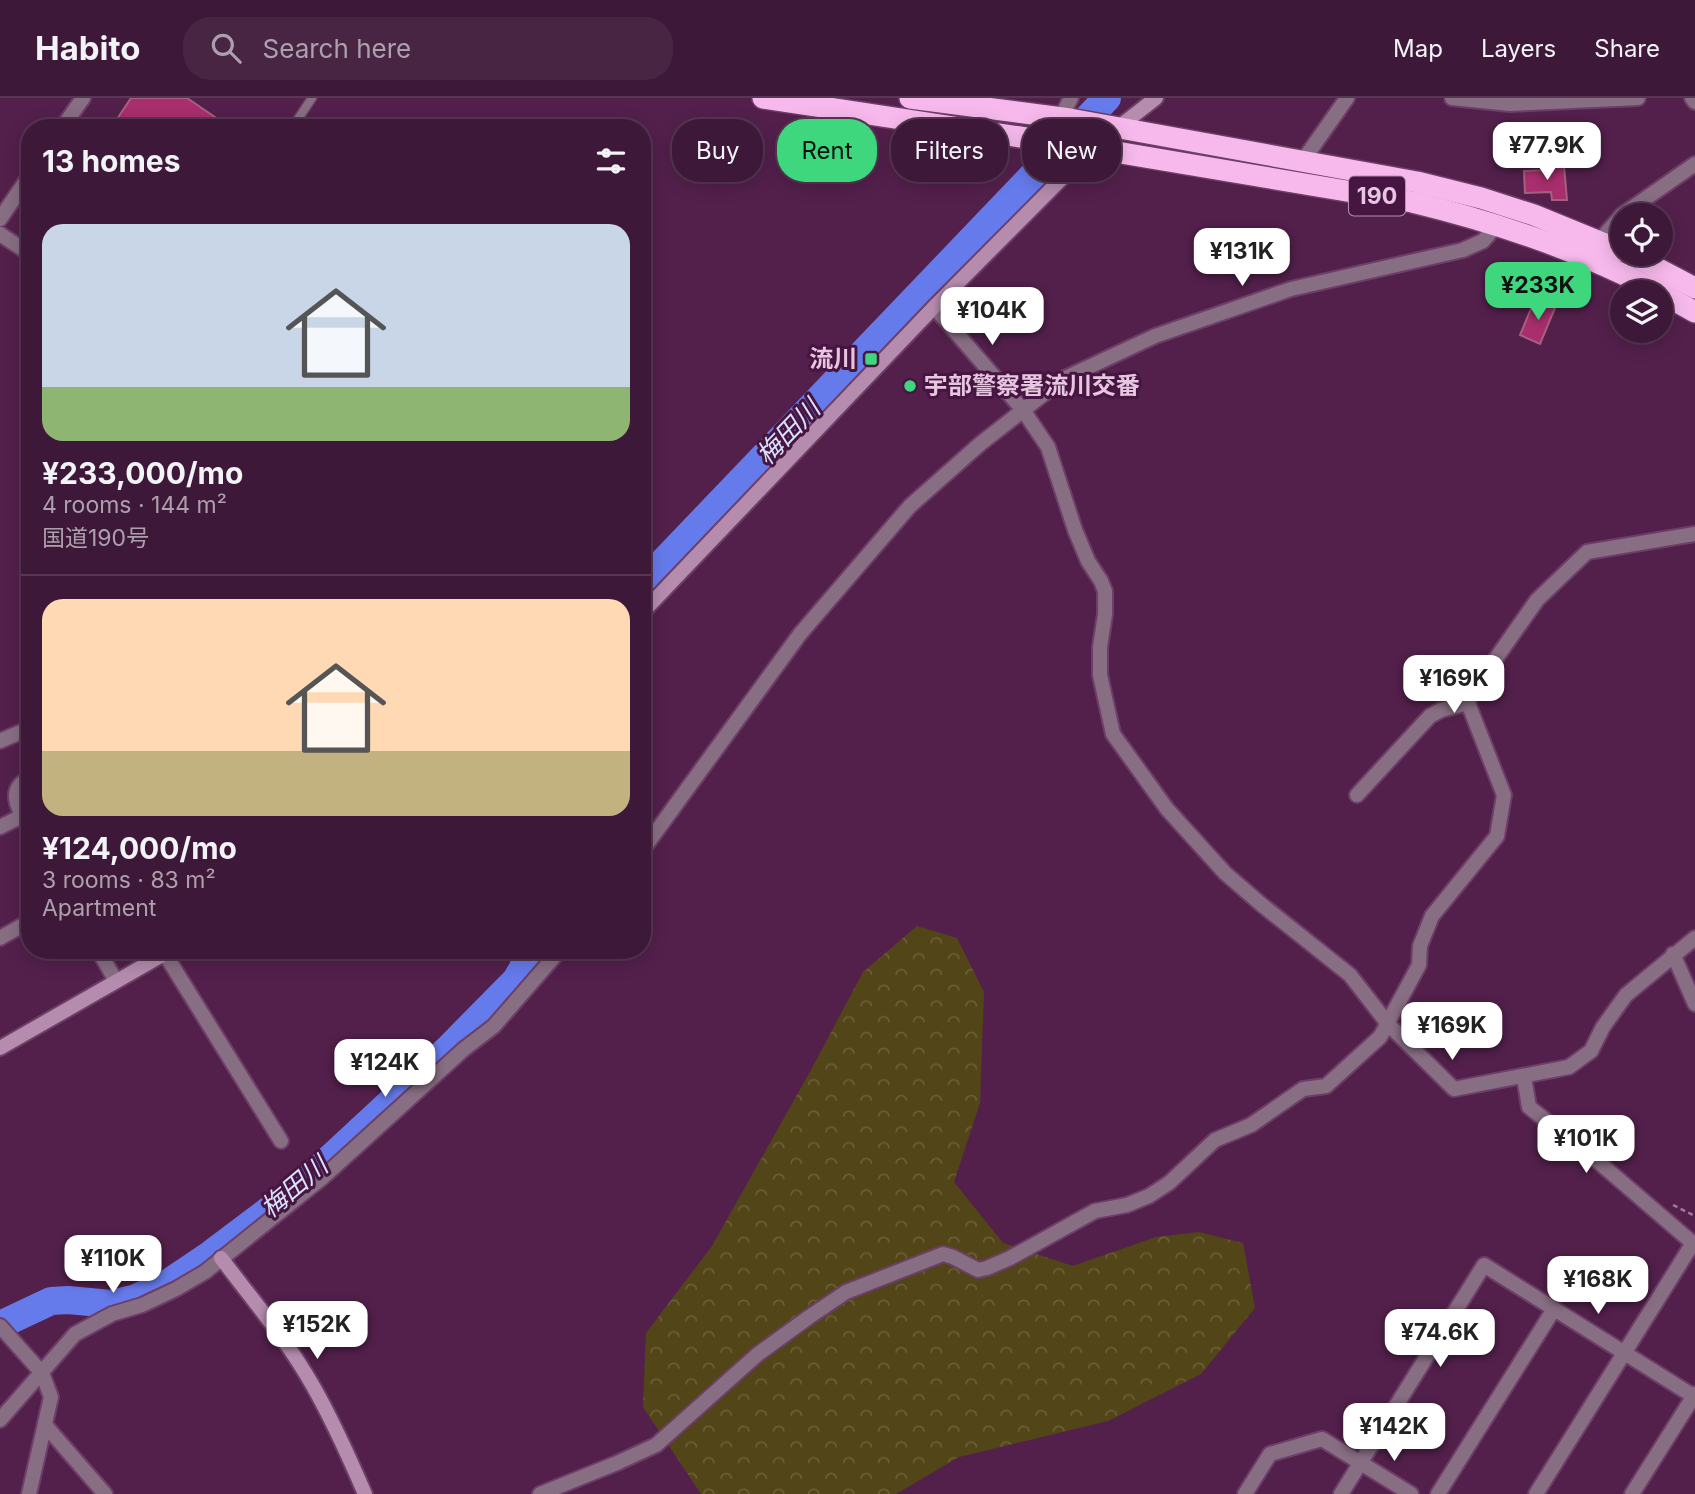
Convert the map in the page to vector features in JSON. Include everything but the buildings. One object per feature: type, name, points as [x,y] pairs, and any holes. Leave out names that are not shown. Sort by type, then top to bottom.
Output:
[{"type":"highway","name":"190","points":[[763,98],[1022,138]]},
{"type":"highway","name":"190","points":[[910,98],[1068,106],[1095,119]]},
{"type":"highway","name":"190","points":[[1121,128],[1417,182],[1481,198],[1545,219],[1640,280]]},
{"type":"highway","name":"190","points":[[1121,153],[1412,202],[1541,238],[1610,250]]},
{"type":"highway","points":[[1653,266],[1695,288]]},
{"type":"highway","name":"190","points":[[1673,300],[1695,312]]},
{"type":"street","points":[[68,119],[83,98]]},
{"type":"street","points":[[1121,119],[1156,98]]},
{"type":"street","points":[[1302,162],[1347,98]]},
{"type":"street","points":[[1452,98],[1510,104],[1638,98]]},
{"type":"street","points":[[1640,203],[1695,165]]},
{"type":"street","points":[[651,603],[1053,182]]},
{"type":"street","points":[[0,219],[21,188]]},
{"type":"street","points":[[651,839],[800,634],[911,506],[980,444],[1063,380],[1155,336],[1291,289],[1463,250],[1483,241],[1497,225]]},
{"type":"street","points":[[1592,248],[1610,228]]},
{"type":"street","points":[[0,234],[21,248]]},
{"type":"street","points":[[934,307],[1023,410],[1048,447],[1074,530],[1105,590],[1100,675],[1113,734],[1167,809],[1225,873],[1350,975],[1388,1024],[1454,1089],[1569,1067],[1591,1051],[1603,1027],[1626,995],[1695,938]]},
{"type":"street","points":[[540,1494],[617,1464],[656,1445],[758,1354],[846,1293],[943,1254],[978,1270],[987,1268],[1095,1211],[1127,1206],[1149,1196],[1169,1183],[1215,1140],[1251,1125],[1303,1089],[1326,1086],[1380,1037],[1419,965],[1420,946],[1432,916],[1497,836],[1504,795],[1468,703],[1471,694],[1537,600],[1587,552],[1695,534]]},
{"type":"street","points":[[1357,795],[1430,716],[1441,710],[1468,703]]},
{"type":"street","points":[[0,741],[21,732]]},
{"type":"street","points":[[21,783],[14,799],[21,814]]},
{"type":"street","points":[[0,827],[21,816]]},
{"type":"street","points":[[0,937],[21,926]]},
{"type":"street","points":[[1673,954],[1695,1004]]},
{"type":"street","points":[[103,959],[116,981]]},
{"type":"street","points":[[0,1048],[155,959]]},
{"type":"street","points":[[172,959],[281,1141]]},
{"type":"street","points":[[0,1420],[75,1334],[112,1314],[142,1305],[176,1289],[205,1272],[322,1178],[464,1049],[494,1026],[552,959]]},
{"type":"street","points":[[1524,1077],[1529,1107],[1595,1159],[1694,1244],[1536,1494]]},
{"type":"street","points":[[221,1258],[272,1325],[312,1384],[345,1446],[365,1494]]},
{"type":"street","points":[[1340,1494],[1484,1265],[1694,1396],[1632,1494]]},
{"type":"street","points":[[1438,1494],[1554,1309]]},
{"type":"street","points":[[1,1328],[42,1373],[51,1397],[29,1494]]},
{"type":"street","points":[[45,1425],[105,1494]]},
{"type":"street","points":[[1245,1494],[1270,1454],[1322,1439],[1411,1494]]},
{"type":"lane","points":[[298,119],[312,98]]},
{"type":"green space","points":[[917,926],[957,938],[984,992],[980,1103],[954,1182],[1003,1243],[1073,1266],[1156,1237],[1199,1232],[1243,1243],[1255,1308],[1201,1374],[1108,1421],[959,1457],[896,1494],[701,1494],[643,1407],[646,1333],[712,1246],[863,972]]},
{"type":"waterway","name":"梅田川","points":[[651,575],[1107,98]]},
{"type":"waterway","name":"梅田川","points":[[0,1325],[51,1301],[111,1304],[136,1298],[168,1283],[211,1254],[297,1189],[448,1049],[516,980],[526,959]]},
{"type":"place","name":"流川","points":[[871,359]]},
{"type":"place","name":"宇部警察署流川交番","points":[[910,386]]}]
